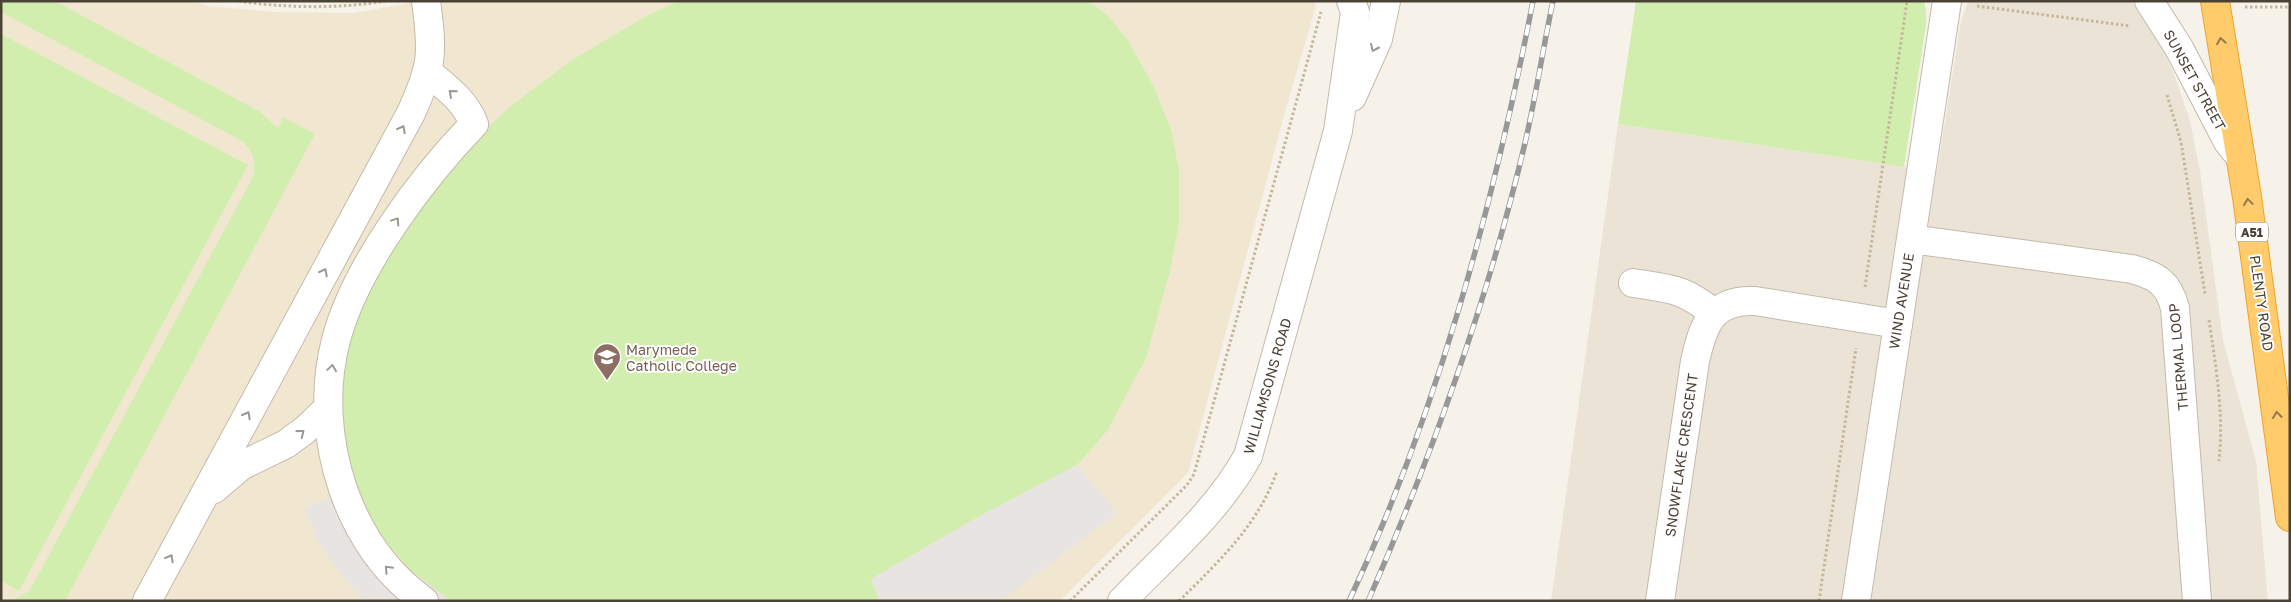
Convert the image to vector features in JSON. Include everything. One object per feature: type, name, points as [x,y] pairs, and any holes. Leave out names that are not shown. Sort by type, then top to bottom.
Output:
[{"type":"highway","name":"PLENTY ROAD","points":[[2214,1],[2241,158],[2268,344],[2290,517]]},
{"type":"street","points":[[147,601],[411,113],[428,72],[432,36],[426,1]]},
{"type":"street","name":"WILLIAMSONS ROAD","points":[[1122,601],[1215,505],[1234,480],[1248,456],[1338,131],[1355,12],[1352,1]]},
{"type":"street","name":"WILLIAMSONS ROAD","points":[[1338,131],[1378,39],[1386,1]]},
{"type":"street","name":"WIND AVENUE","points":[[1856,601],[1947,1]]},
{"type":"street","name":"SUNSET STREET","points":[[2149,1],[2179,48],[2228,142],[2241,158]]},
{"type":"street","points":[[424,601],[408,589],[383,564],[363,536],[349,507],[339,476],[332,443],[328,408],[336,340],[350,303],[372,257],[430,174],[474,124],[470,112],[460,99],[428,72]]},
{"type":"street","name":"THERMAL LOOP","points":[[1911,239],[2132,269],[2157,278],[2166,285],[2172,295],[2175,308],[2197,601]]},
{"type":"street","points":[[1633,283],[1674,289],[1688,294],[1714,313],[1732,302],[1755,301],[1898,324]]},
{"type":"street","name":"SNOWFLAKE CRESCENT","points":[[1660,601],[1695,361],[1704,327],[1714,313]]},
{"type":"street","points":[[203,498],[241,466],[286,444],[305,430],[328,408]]},
{"type":"path","points":[[239,1],[301,6],[371,4],[385,1]]},
{"type":"path","points":[[1947,1],[2138,27]]},
{"type":"path","points":[[1070,601],[1187,485],[1194,474],[1322,7]]},
{"type":"shaded area","name":"Marymede Catholic College","points":[[1,1],[193,1],[208,6],[274,12],[353,13],[422,1],[1313,1],[1316,6],[1285,112],[1188,473],[1060,601],[1,601]]},
{"type":"shaded area","points":[[1972,1],[2130,1],[2141,9],[2156,33],[2174,74],[2190,121],[2200,171],[2223,340],[2256,461],[2268,601],[1551,601],[1618,124],[1937,172],[1961,21],[1967,4]]},
{"type":"shaded area","points":[[1077,465],[1117,513],[1001,601],[879,601],[871,579],[978,517]]},
{"type":"shaded area","points":[[355,487],[376,530],[393,552],[410,570],[451,601],[364,601],[359,596],[338,571],[318,541],[304,508]]},
{"type":"green space","points":[[1,1],[55,1],[259,111],[278,128],[283,117],[315,134],[65,601],[13,601],[30,590],[254,175],[254,165],[251,152],[242,141],[1,12]]},
{"type":"green space","points":[[679,1],[1088,1],[1107,15],[1127,39],[1153,85],[1171,130],[1179,170],[1179,222],[1170,271],[1146,358],[1107,431],[1077,465],[978,517],[871,579],[879,601],[451,601],[410,570],[376,530],[365,512],[344,452],[339,393],[352,326],[393,243],[469,145],[512,105],[572,60],[648,15]]},
{"type":"green space","points":[[1636,1],[1924,1],[1926,25],[1904,167],[1618,124]]},
{"type":"green space","points":[[1,34],[248,165],[19,591],[1,581]]},
{"type":"railway","points":[[1349,601],[1381,529],[1410,456],[1436,382],[1481,231],[1500,155],[1533,1]]},
{"type":"railway","points":[[1368,601],[1415,489],[1457,375],[1494,260],[1533,108],[1553,1]]},
{"type":"place","name":"Marymede Catholic College","points":[[607,381]]}]
